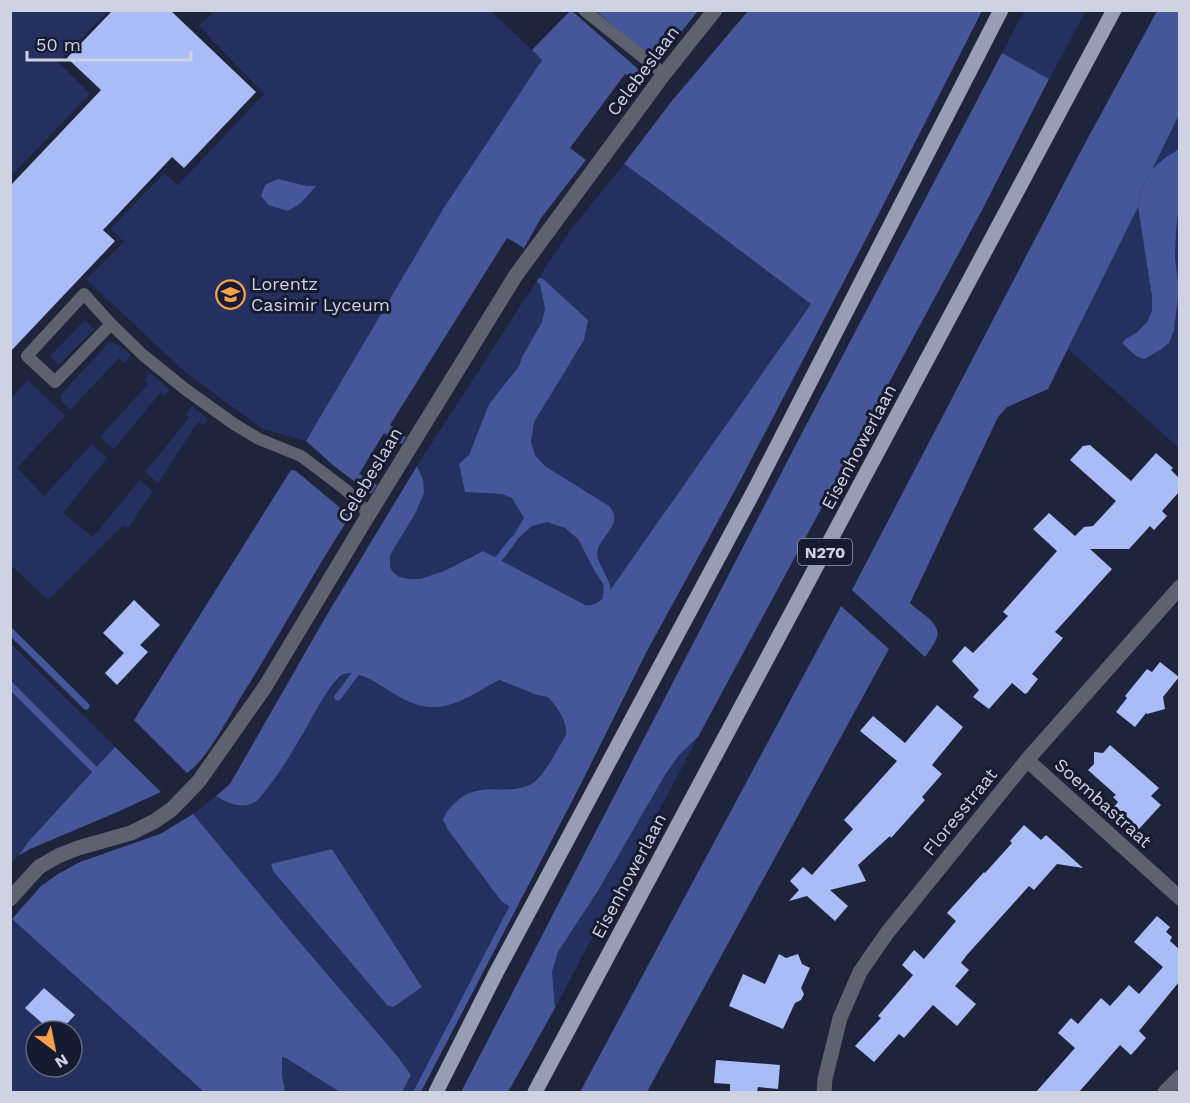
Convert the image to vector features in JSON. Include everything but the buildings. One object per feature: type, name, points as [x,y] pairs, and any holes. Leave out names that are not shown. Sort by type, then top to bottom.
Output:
[{"type":"main road","points":[[436,1092],[496,973],[755,489],[1001,10]]},
{"type":"main road","name":"Eisenhowerlaan","points":[[535,1092],[1114,10]]},
{"type":"street","name":"Celebeslaan","points":[[10,899],[39,867],[78,848],[131,834],[155,821],[172,808],[199,781],[266,687],[516,275],[664,74],[716,10]]},
{"type":"street","name":"Floresstraat","points":[[824,1092],[840,1018],[860,972],[887,933],[1028,760],[1179,587]]},
{"type":"street","name":"Soembastraat","points":[[1028,760],[1179,898]]},
{"type":"street","points":[[1165,1092],[1179,1077]]},
{"type":"lane","points":[[584,10],[664,74]]},
{"type":"lane","points":[[111,324],[55,382],[27,356],[84,294],[143,355],[194,396],[259,439],[301,456],[346,490],[369,514]]},
{"type":"shaded area","points":[[571,10],[647,77],[641,85],[625,74],[570,148],[586,160],[541,218],[524,248],[507,238],[390,425],[406,437],[402,444],[384,433],[359,474],[377,485],[371,494],[306,441],[443,209],[542,60],[532,50]]},
{"type":"shaded area","points":[[10,11],[108,11],[58,62],[90,94],[11,176]]},
{"type":"shaded area","points":[[214,11],[491,11],[542,60],[443,209],[306,441],[263,429],[186,373],[86,279],[124,242],[110,229],[164,173],[178,185],[264,94],[199,26]]},
{"type":"shaded area","points":[[596,11],[698,11],[656,63]]},
{"type":"shaded area","points":[[748,11],[982,11],[740,481],[511,907],[502,902],[443,820],[453,805],[472,792],[521,788],[531,784],[541,775],[566,735],[563,720],[548,697],[499,680],[452,704],[428,707],[405,700],[357,674],[342,675],[328,691],[297,745],[257,801],[247,805],[236,805],[216,796],[230,784],[325,618],[417,466],[423,479],[424,493],[415,514],[390,555],[392,571],[399,577],[420,579],[444,571],[483,551],[585,605],[596,603],[613,586],[811,304],[624,164],[671,102]]},
{"type":"shaded area","points":[[1024,11],[1086,11],[1049,79],[1002,53]]},
{"type":"shaded area","points":[[1157,11],[1179,11],[1179,115],[1141,192],[1138,207],[1048,389],[1007,407],[998,417],[910,603],[930,619],[937,629],[936,640],[925,657],[852,590],[1083,147]]},
{"type":"shaded area","points":[[1002,53],[1049,79],[981,212],[698,737],[680,754],[665,775],[599,889],[558,952],[552,972],[555,1008],[508,1092],[461,1092],[803,431]]},
{"type":"shaded area","points":[[1179,115],[1179,149],[1152,169]]},
{"type":"shaded area","points":[[1179,149],[1179,205],[1175,258],[1179,289],[1174,330],[1169,343],[1144,359],[1136,356],[1123,344],[1124,340],[1147,322],[1152,311],[1152,296],[1138,207],[1141,192],[1152,169]]},
{"type":"shaded area","points":[[624,164],[812,303],[601,600],[585,605],[478,553],[444,571],[420,579],[399,577],[392,571],[390,555],[415,514],[423,479],[417,466],[573,227]],"holes":[[[543,280],[588,320],[534,422],[531,442],[535,455],[545,466],[608,506],[612,512],[613,523],[597,552],[600,564],[609,579],[593,568],[578,539],[565,528],[547,522],[532,526],[514,541],[512,540],[524,518],[512,498],[502,494],[465,492],[459,465],[469,455],[489,404],[519,366],[542,322],[545,309],[540,284]]]},
{"type":"shaded area","points":[[278,179],[316,186],[301,203],[288,211],[268,205],[261,196],[265,185]]},
{"type":"shaded area","points":[[1179,205],[1179,448],[1068,349],[1138,207],[1150,279],[1152,306],[1151,314],[1146,322],[1124,340],[1136,356],[1175,258]]},
{"type":"shaded area","points":[[539,278],[543,279],[588,320],[584,340],[534,422],[531,442],[535,455],[545,466],[609,506],[613,512],[613,524],[600,544],[597,554],[610,586],[605,587],[578,539],[565,528],[547,522],[532,526],[514,542],[511,540],[524,518],[512,498],[502,494],[465,492],[459,464],[469,455],[489,404],[519,366],[542,322],[545,309],[540,284],[537,282]]},
{"type":"shaded area","points":[[85,320],[94,329],[59,365],[50,356]]},
{"type":"shaded area","points":[[114,342],[131,355],[125,363],[119,358],[70,410],[61,401],[60,396],[108,343]]},
{"type":"shaded area","points":[[151,373],[170,390],[164,396],[160,393],[114,449],[100,437],[148,384],[144,380]]},
{"type":"shaded area","points":[[28,380],[65,416],[17,468],[44,496],[92,444],[107,458],[63,513],[93,537],[140,480],[153,491],[128,528],[122,526],[48,600],[11,565],[11,398]]},
{"type":"shaded area","points":[[192,406],[208,419],[204,425],[198,422],[158,483],[145,472],[189,418],[186,414]]},
{"type":"shaded area","points":[[291,470],[296,471],[350,516],[215,740],[202,759],[187,773],[134,720]]},
{"type":"shaded area","points":[[841,606],[889,649],[647,1092],[580,1092]]},
{"type":"shaded area","points":[[10,643],[115,747],[29,841],[11,864]]},
{"type":"shaded area","points":[[346,673],[358,674],[382,686],[457,702],[499,680],[548,697],[561,715],[566,730],[566,735],[550,762],[535,781],[517,788],[474,790],[443,820],[502,902],[511,907],[417,1092],[402,1092],[411,1075],[398,1057],[193,814],[216,796],[228,803],[257,801],[288,758],[318,707],[339,678]],"holes":[[[332,849],[422,986],[387,1005],[273,871],[271,865]]]},
{"type":"shaded area","points":[[698,737],[555,1008],[552,972],[558,952],[599,889],[665,775],[680,754]]},
{"type":"shaded area","points":[[115,747],[161,792],[18,856],[29,841]]},
{"type":"shaded area","points":[[193,814],[398,1057],[411,1075],[402,1092],[340,1092],[282,1057],[285,1092],[204,1092],[12,919],[41,886],[58,874],[80,862],[160,834]]},
{"type":"shaded area","points":[[332,849],[422,987],[393,1007],[387,1005],[273,871],[271,864]]},
{"type":"shaded area","points":[[12,919],[204,1092],[11,1092],[10,921]]},
{"type":"shaded area","points":[[282,1057],[286,1057],[340,1092],[285,1092]]},
{"type":"waterway","points":[[338,697],[364,662],[389,638],[417,613],[446,594],[470,572],[494,563],[513,540]]},
{"type":"waterway","points":[[417,1092],[578,782],[641,655],[641,647],[634,637],[611,627],[604,619],[607,587]]},
{"type":"waterway","points":[[10,631],[86,706]]},
{"type":"waterway","points":[[10,685],[96,771]]},
{"type":"place","name":"Lorentz Casimir Lyceum","points":[[230,294]]}]
